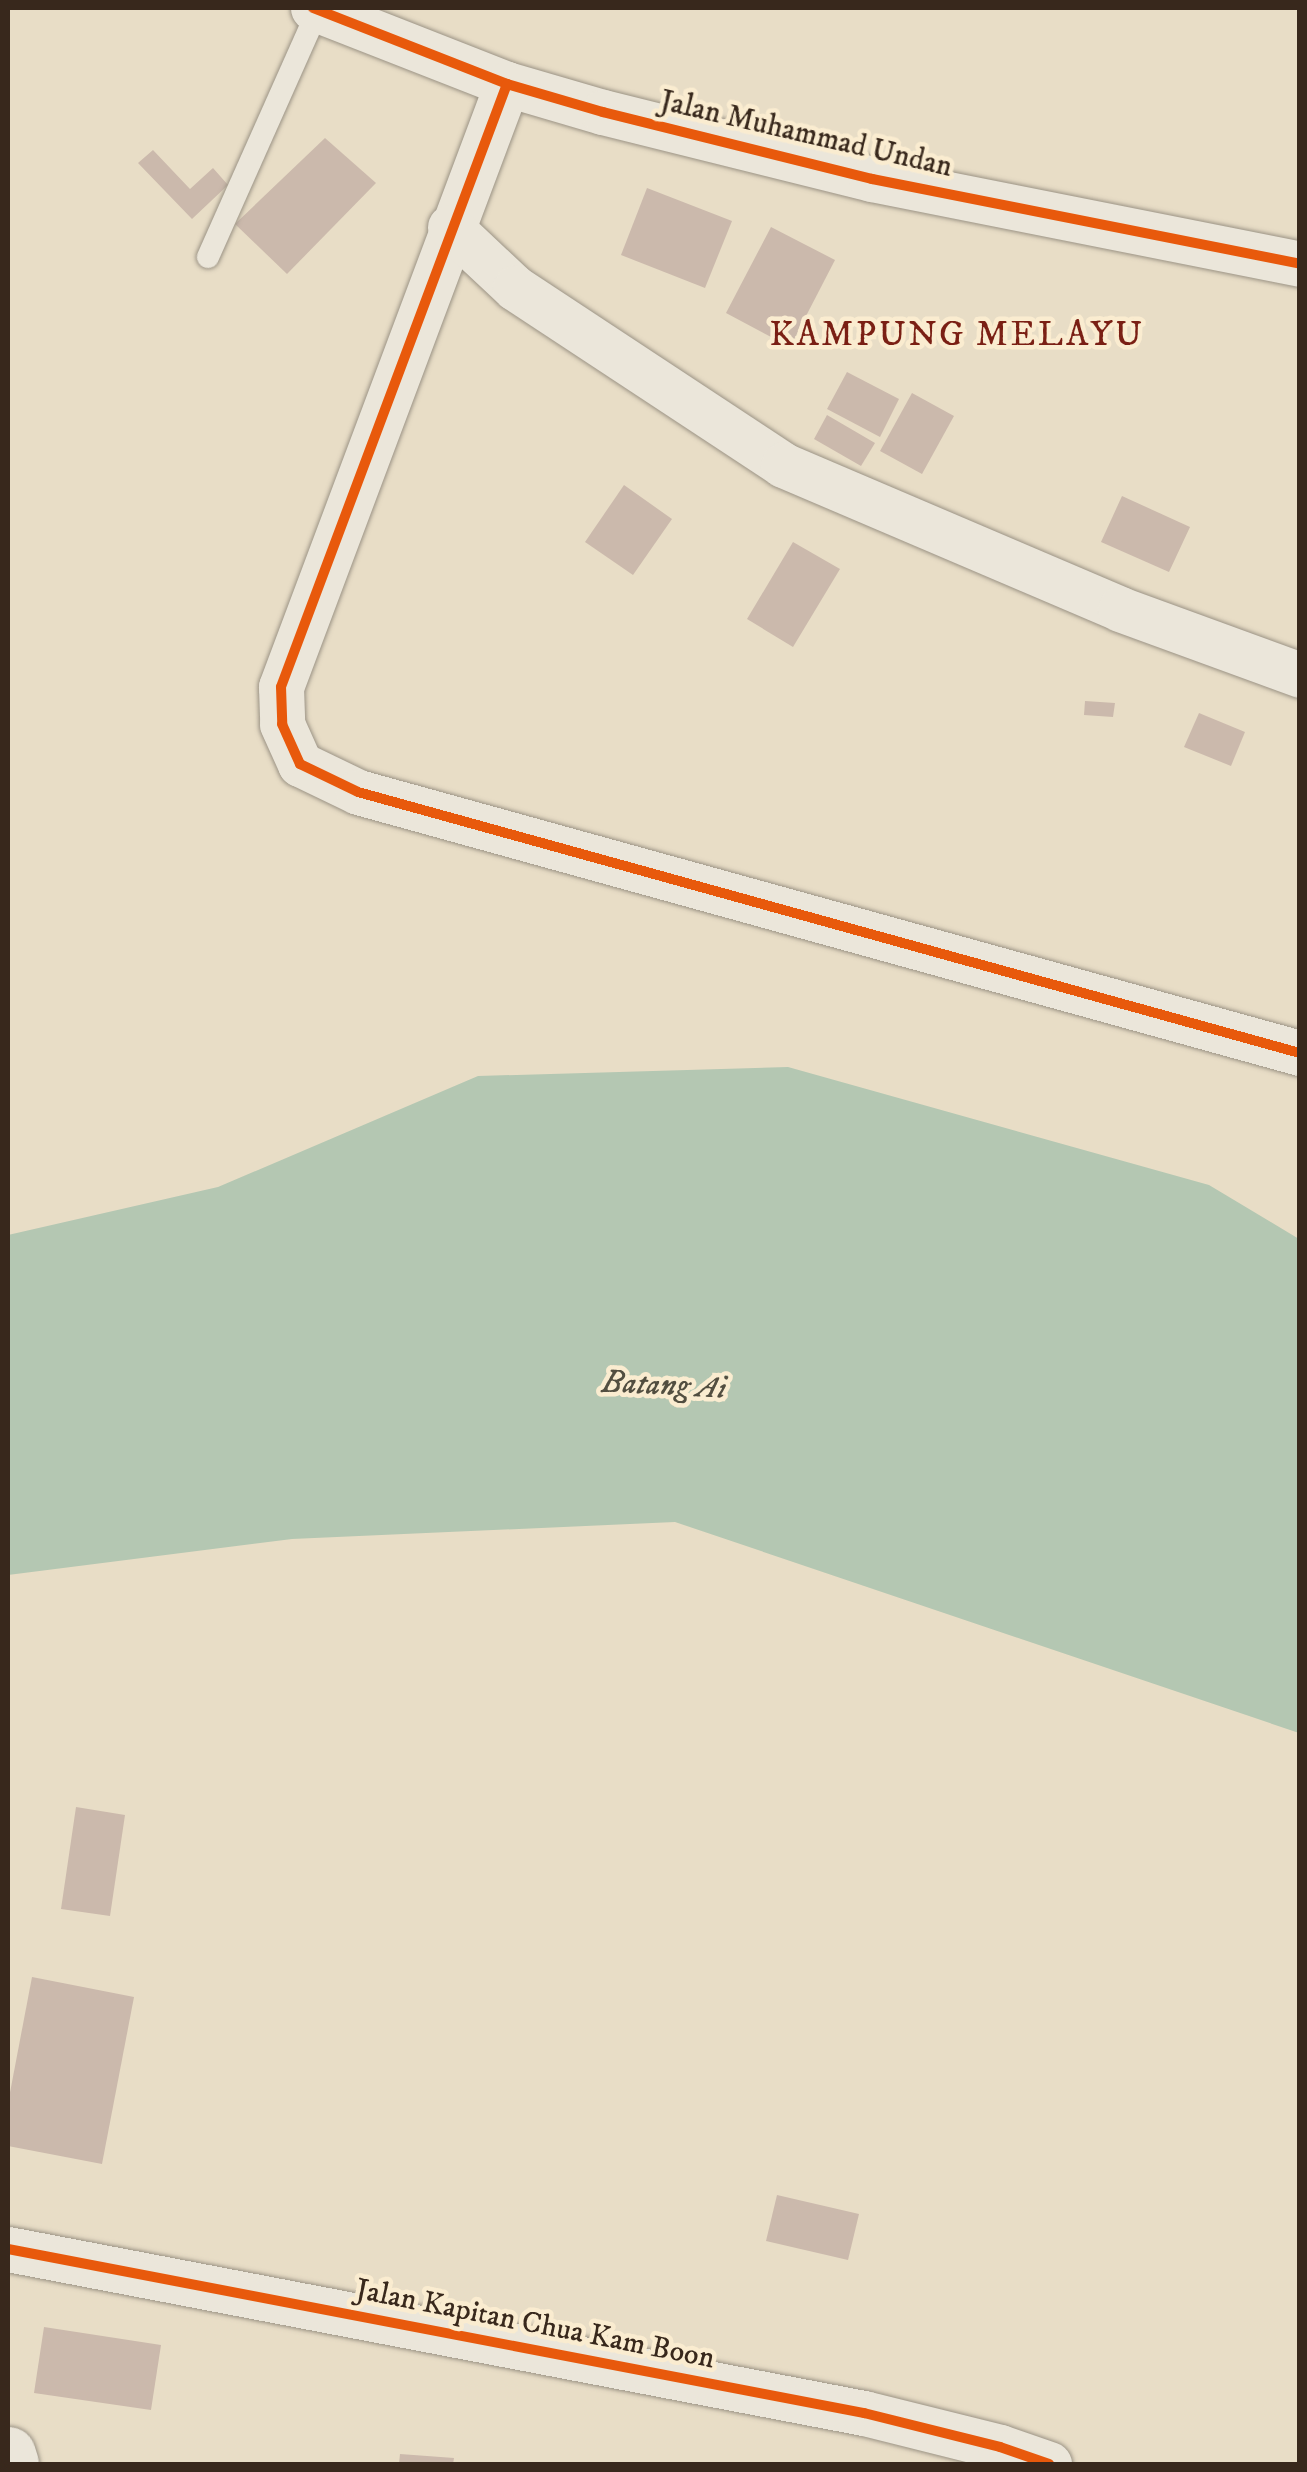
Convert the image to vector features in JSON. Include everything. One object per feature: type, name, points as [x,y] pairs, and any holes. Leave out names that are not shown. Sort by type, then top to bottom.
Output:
[{"type":"street","name":"Jalan Muhammad Undan","points":[[316,8],[507,84],[872,180],[1299,264]]},
{"type":"street","points":[[507,84],[450,227],[282,687],[282,724],[300,764],[358,792],[1300,1053]]},
{"type":"street","points":[[450,227],[514,288],[783,465],[1000,560],[1300,675]]},
{"type":"street","name":"Jalan Kapitan Chua Kam Boon","points":[[8,2248],[864,2413],[1000,2447],[1049,2464]]},
{"type":"street","points":[[8,2454],[11,2464]]},
{"type":"lane","points":[[208,256],[316,8]]},
{"type":"water","name":"Batang Ai","points":[[788,1067],[1209,1185],[1299,1239],[1299,1733],[675,1522],[292,1539],[8,1575],[8,1235],[218,1187],[478,1076]]},
{"type":"building","points":[[325,138],[376,183],[287,274],[235,224]]},
{"type":"building","points":[[153,150],[190,189],[213,168],[228,185],[192,219],[138,163]]},
{"type":"building","points":[[647,188],[732,221],[705,288],[621,255]]},
{"type":"building","points":[[771,227],[835,260],[790,347],[726,313]]},
{"type":"building","points":[[847,372],[899,399],[880,437],[827,409]]},
{"type":"building","points":[[912,393],[954,416],[922,474],[880,451]]},
{"type":"building","points":[[827,415],[875,443],[861,466],[814,439]]},
{"type":"building","points":[[624,485],[672,519],[633,575],[585,542]]},
{"type":"building","points":[[1122,496],[1190,527],[1169,572],[1101,542]]},
{"type":"building","points":[[793,542],[840,569],[793,647],[747,619]]},
{"type":"building","points":[[1085,701],[1115,703],[1113,717],[1084,715]]},
{"type":"building","points":[[1199,713],[1245,732],[1231,766],[1184,747]]},
{"type":"building","points":[[76,1807],[125,1815],[110,1916],[61,1909]]},
{"type":"building","points":[[32,1977],[134,1997],[102,2164],[8,2146],[8,2103]]},
{"type":"building","points":[[777,2195],[859,2214],[848,2260],[766,2241]]},
{"type":"building","points":[[44,2327],[161,2345],[151,2410],[34,2393]]},
{"type":"building","points":[[400,2454],[454,2458],[453,2464],[399,2464]]},
{"type":"cycle path","points":[[313,8],[507,84],[603,112],[872,179],[1300,264]]},
{"type":"cycle path","points":[[507,84],[281,687],[282,724],[300,764],[358,792],[1300,1053]]},
{"type":"cycle path","points":[[8,2249],[864,2413],[1000,2447],[1049,2464]]},
{"type":"district","name":"KAMPUNG MELAYU","points":[[957,335]]}]
